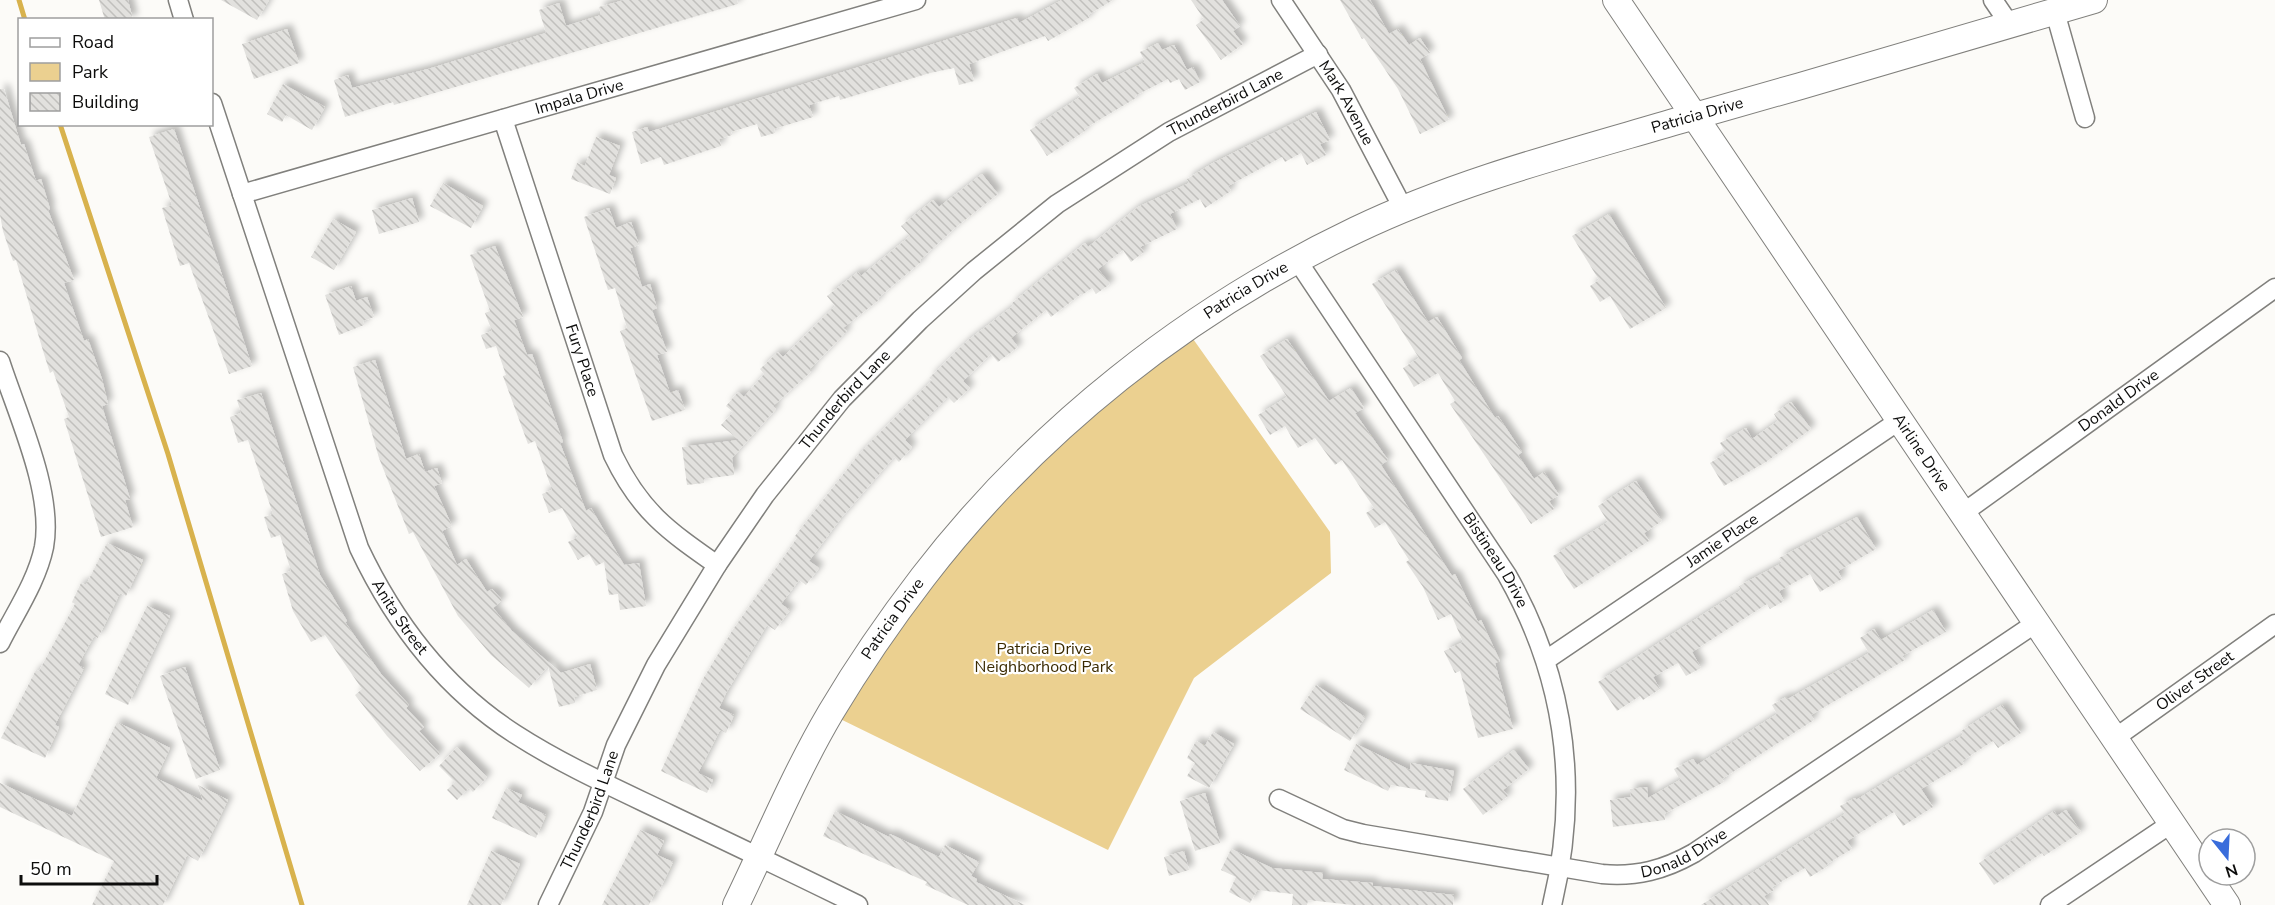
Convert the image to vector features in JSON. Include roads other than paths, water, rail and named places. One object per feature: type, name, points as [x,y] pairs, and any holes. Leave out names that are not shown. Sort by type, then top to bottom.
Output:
[{"type":"street","points":[[178,0],[183,18]]},
{"type":"street","name":"Impala Drive","points":[[242,194],[916,0]]},
{"type":"street","name":"Mark Avenue","points":[[1281,0],[1356,116],[1404,210]]},
{"type":"street","name":"Airline Drive","points":[[1616,0],[2228,905]]},
{"type":"street","points":[[1993,0],[2010,25]]},
{"type":"street","name":"Patricia Drive","points":[[736,905],[830,714],[906,600],[982,508],[1027,459],[1138,364],[1201,319],[1297,260],[1404,210],[1475,183],[1695,116],[2094,0]]},
{"type":"street","points":[[2055,12],[2085,118]]},
{"type":"street","name":"Thunderbird Lane","points":[[548,905],[593,812],[616,745],[656,665],[717,565],[765,495],[842,399],[912,328],[974,271],[1057,204],[1137,151],[1209,110],[1318,54]]},
{"type":"street","name":"Anita Street","points":[[213,106],[350,523],[367,565],[387,603],[427,656],[479,707],[531,744],[603,782],[858,905]]},
{"type":"street","name":"Fury Place","points":[[503,119],[613,455],[636,497],[657,521],[717,565]]},
{"type":"street","name":"Bistineau Drive","points":[[1297,260],[1507,575],[1529,616],[1546,660],[1560,720],[1566,769],[1568,815],[1562,867],[1552,905]]},
{"type":"street","name":"Donald Drive","points":[[1963,513],[2275,288]]},
{"type":"street","points":[[0,361],[46,509],[44,548],[27,591],[6,617],[0,644]]},
{"type":"street","name":"Jamie Place","points":[[1546,660],[1900,420]]},
{"type":"street","name":"Donald Drive","points":[[1279,799],[1343,829],[1363,834],[1618,876],[1654,871],[1673,865],[2036,623]]},
{"type":"street","name":"Oliver Street","points":[[2115,738],[2275,624]]},
{"type":"street","points":[[2050,905],[2172,823]]},
{"type":"waterway","points":[[19,0],[24,18]]},
{"type":"waterway","points":[[61,126],[168,454],[302,905]]},
{"type":"park label","name":"Patricia Drive Neighborhood Park","points":[[1044,658]]}]
